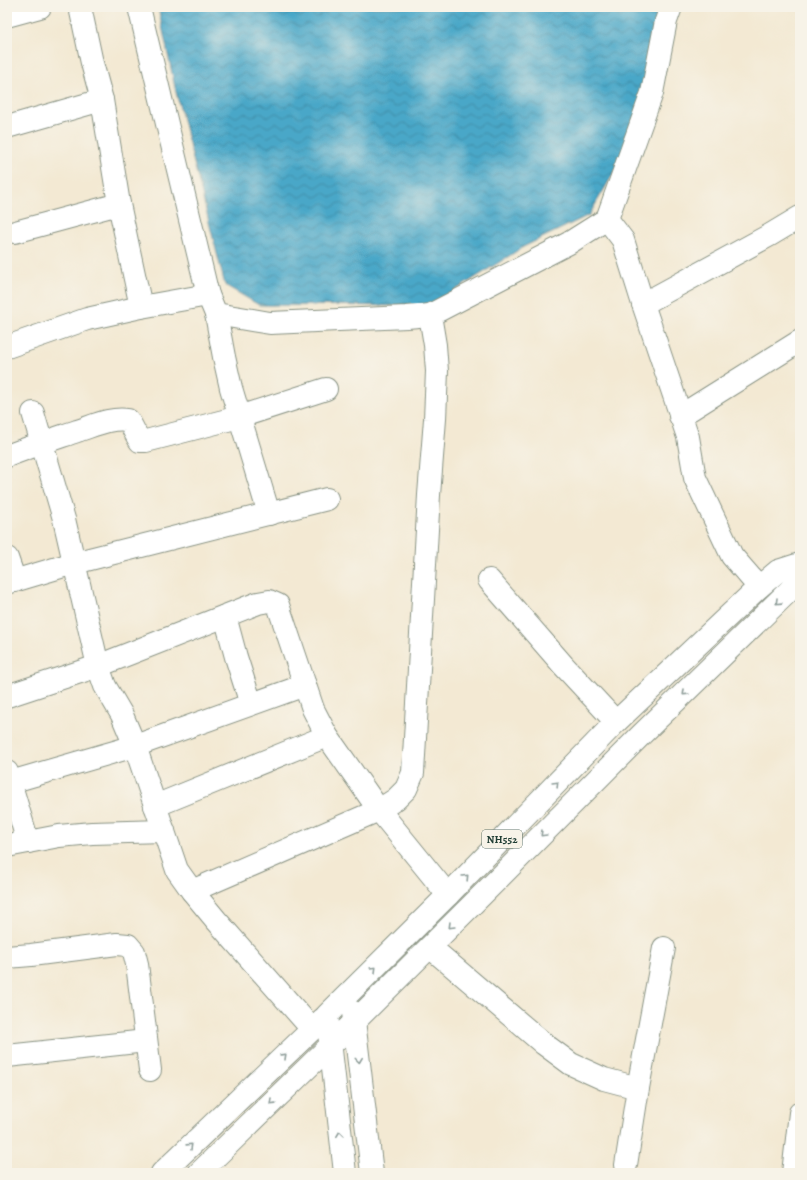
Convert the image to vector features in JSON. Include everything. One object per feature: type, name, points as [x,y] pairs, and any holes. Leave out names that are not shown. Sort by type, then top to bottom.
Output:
[{"type":"main road","points":[[80,7],[92,63],[102,100],[119,204],[141,307]]},
{"type":"main road","points":[[139,7],[239,417],[269,514]]},
{"type":"main road","points":[[7,346],[87,319],[141,307],[212,305],[270,323],[399,318],[430,315],[569,243],[607,219],[652,93],[666,21],[671,7]]},
{"type":"main road","points":[[7,127],[102,100]]},
{"type":"main road","points":[[14,232],[119,204]]},
{"type":"main road","points":[[643,304],[770,235],[800,217]]},
{"type":"main road","points":[[607,219],[623,240],[688,438],[695,478],[732,556],[759,587]]},
{"type":"main road","points":[[192,891],[379,810],[396,799],[406,789],[413,773],[437,371],[435,345],[430,315]]},
{"type":"main road","points":[[680,416],[800,341]]},
{"type":"main road","points":[[7,456],[41,442],[107,421],[121,419],[128,420],[140,441],[146,441],[239,417],[326,389]]},
{"type":"main road","points":[[33,413],[64,519],[98,666],[105,686],[122,715],[135,746],[177,870],[192,891],[319,1022],[330,1046],[345,1173]]},
{"type":"main road","points":[[7,558],[11,582],[74,563],[327,499]]},
{"type":"main road","name":"NH552","points":[[319,1022],[448,895],[616,722],[759,587],[778,571],[800,564]]},
{"type":"main road","name":"NH552","points":[[330,1046],[642,734],[791,589],[800,571]]},
{"type":"main road","points":[[489,580],[563,665],[616,722]]},
{"type":"main road","points":[[7,696],[98,666],[258,603],[269,601],[278,605],[313,709],[327,736],[379,810],[448,895]]},
{"type":"main road","points":[[225,616],[251,704]]},
{"type":"main road","points":[[164,831],[59,836],[17,844],[8,779],[135,746],[305,684]]},
{"type":"main road","points":[[155,806],[327,736]]},
{"type":"main road","points":[[7,957],[117,944],[128,945],[134,952],[137,964],[150,1070]]},
{"type":"main road","points":[[430,947],[544,1044],[571,1064],[604,1079],[638,1088]]},
{"type":"main road","points":[[626,1164],[638,1088],[664,948]]},
{"type":"main road","points":[[350,993],[372,1173]]},
{"type":"main road","points":[[162,1173],[319,1022]]},
{"type":"main road","points":[[7,1056],[146,1041]]},
{"type":"main road","points":[[199,1173],[330,1046]]},
{"type":"main road","points":[[793,1173],[800,1113]]},
{"type":"water","points":[[158,7],[662,7],[632,142],[589,215],[523,247],[431,306],[259,305],[225,285],[176,92]]}]
